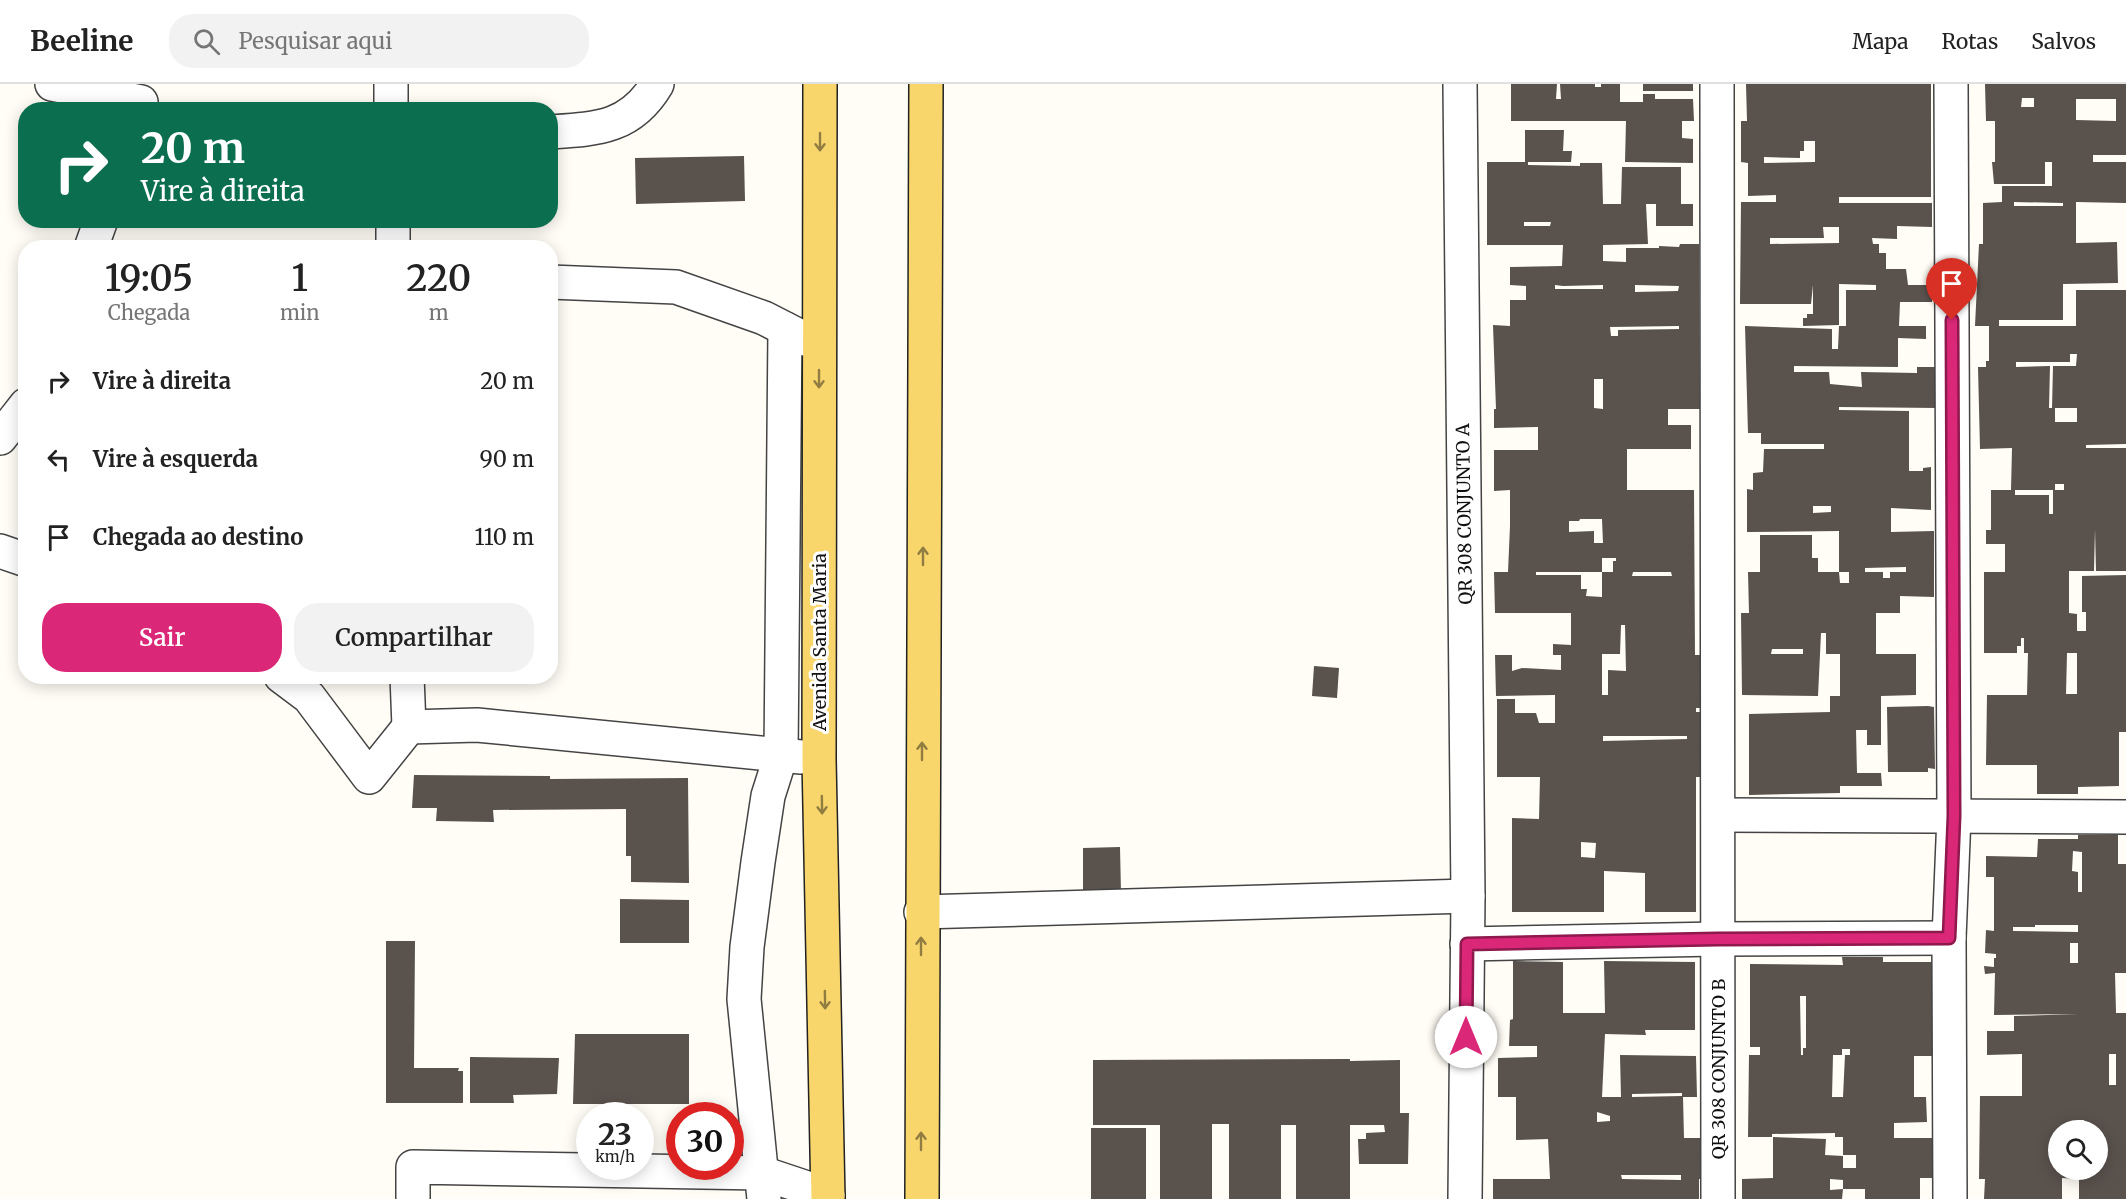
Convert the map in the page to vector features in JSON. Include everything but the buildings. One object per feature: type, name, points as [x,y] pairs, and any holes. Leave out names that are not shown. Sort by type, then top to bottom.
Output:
[{"type":"main road","name":"Avenida Santa Maria","points":[[820,84],[819,759],[828,1197]]},
{"type":"main road","points":[[922,1199],[921,912],[926,84]]},
{"type":"street","points":[[52,84],[146,98]]},
{"type":"street","points":[[391,84],[391,102]]},
{"type":"street","points":[[558,132],[600,129],[628,117],[649,98],[657,84]]},
{"type":"street","name":"QR 308 CONJUNTO A","points":[[1460,84],[1467,944]]},
{"type":"street","name":"QR 308 CONJUNTO B","points":[[1717,84],[1718,1199]]},
{"type":"street","points":[[1950,1199],[1949,938],[1954,816],[1951,84]]},
{"type":"street","points":[[558,282],[676,287],[764,318],[819,346]]},
{"type":"street","points":[[763,1186],[744,999],[747,947],[768,796],[781,755],[785,329]]},
{"type":"street","points":[[0,438],[18,415]]},
{"type":"street","points":[[0,551],[18,557]]},
{"type":"street","points":[[292,684],[309,697],[369,777],[409,727],[407,684]]},
{"type":"street","points":[[409,727],[477,725],[819,759]]},
{"type":"street","points":[[1719,815],[2126,818]]},
{"type":"street","points":[[921,912],[1468,896]]},
{"type":"street","points":[[1465,1199],[1467,944],[1717,939],[1949,938]]},
{"type":"street","points":[[412,1199],[413,1167],[763,1186],[828,1197]]},
{"type":"route","points":[[1466,1037],[1467,944],[1717,939],[1949,938],[1954,816],[1952,320]]}]
